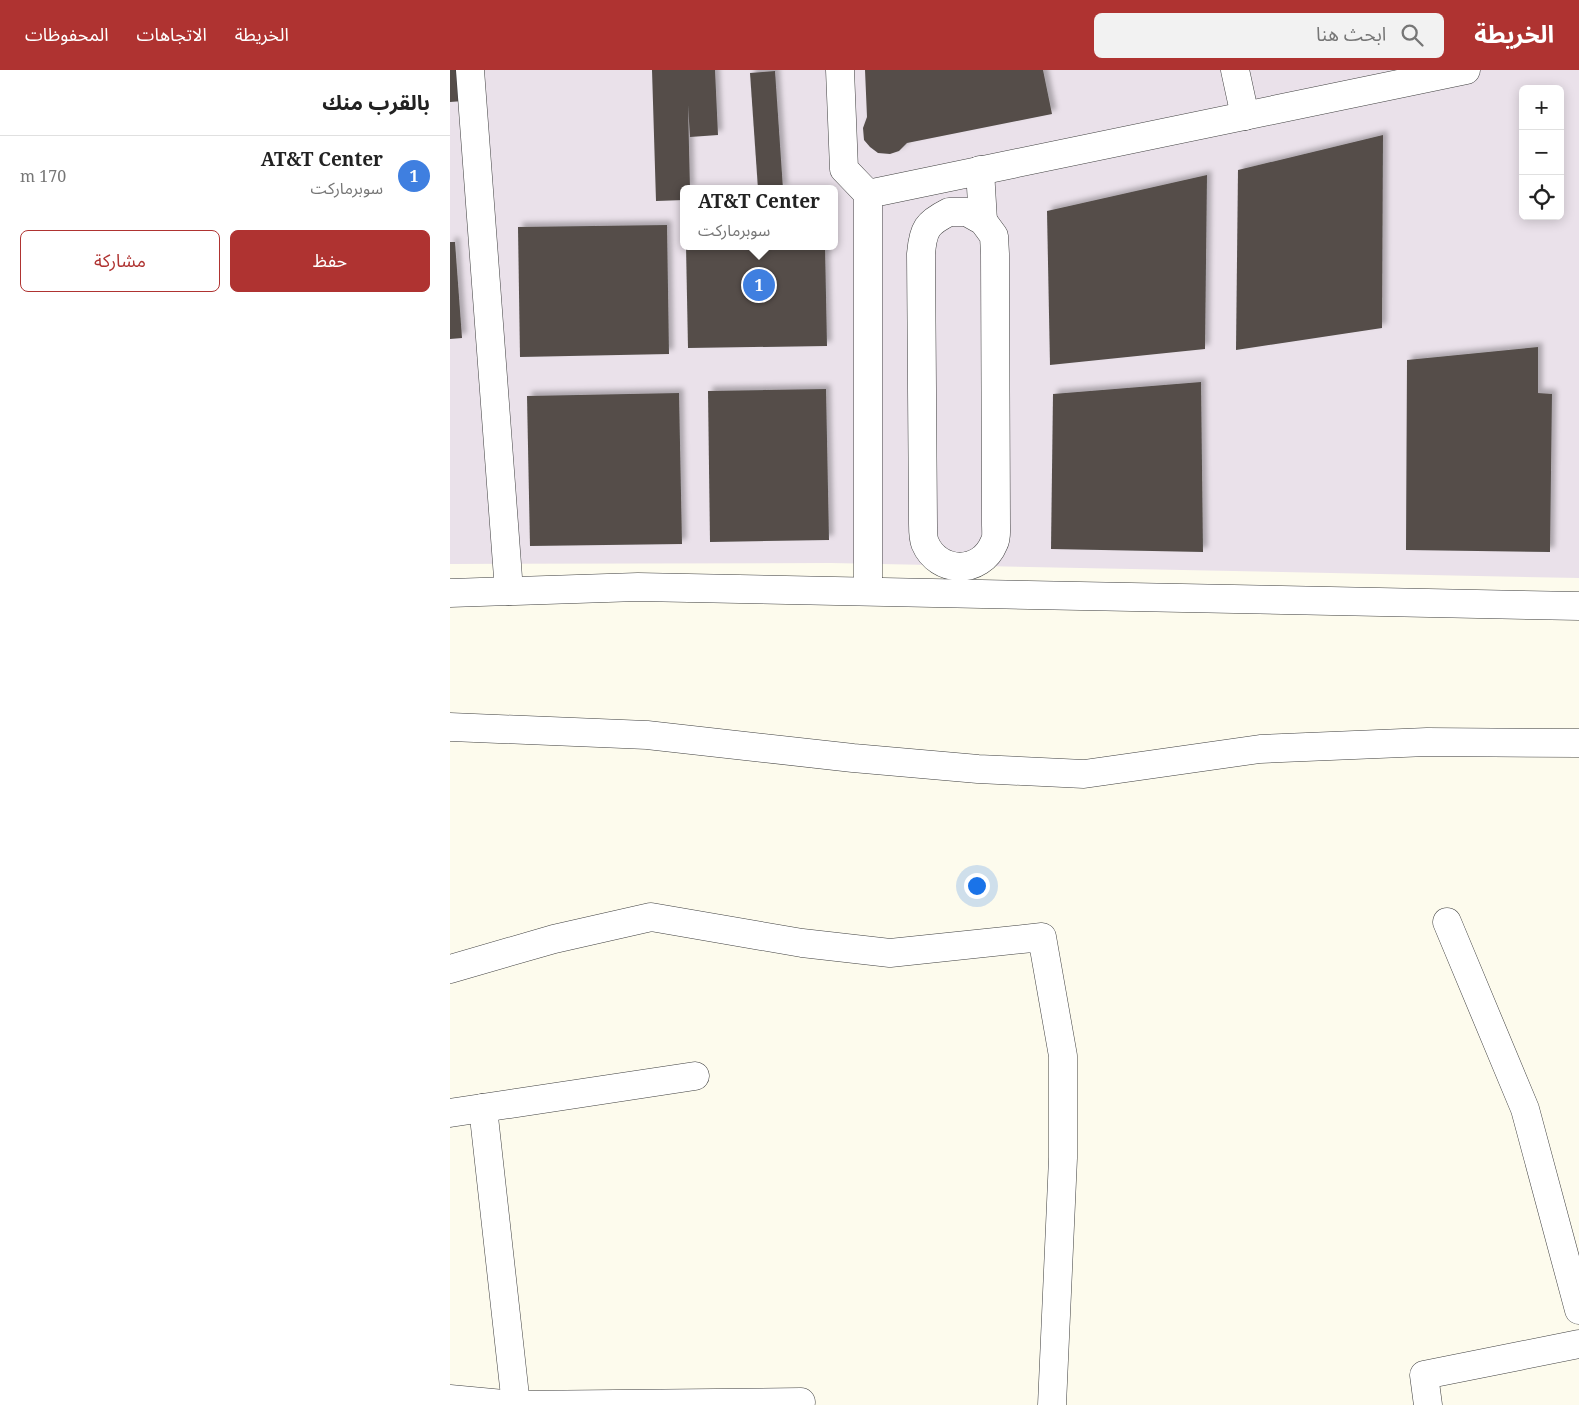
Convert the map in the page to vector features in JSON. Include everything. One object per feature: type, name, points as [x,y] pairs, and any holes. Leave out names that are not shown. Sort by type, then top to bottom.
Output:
[{"type":"street","points":[[470,70],[509,591]]},
{"type":"street","points":[[840,70],[844,169],[868,194],[868,592]]},
{"type":"street","points":[[1235,70],[1245,116]]},
{"type":"street","points":[[868,194],[1466,70]]},
{"type":"street","points":[[980,170],[984,221]]},
{"type":"street","points":[[949,212],[967,212],[984,221],[994,236],[995,254],[995,542],[985,558],[969,566],[950,566],[934,558],[924,542],[921,254],[923,236],[933,220],[949,212]]},
{"type":"street","points":[[985,558],[985,594]]},
{"type":"street","points":[[450,593],[638,587],[1579,606]]},
{"type":"street","points":[[450,727],[646,735],[853,758],[978,769],[1084,774],[1260,749],[1427,742],[1579,743]]},
{"type":"street","points":[[450,969],[554,939],[651,917],[802,943],[890,953],[1042,937],[1063,1056],[1062,1158],[1052,1405]]},
{"type":"street","points":[[1447,922],[1525,1109],[1579,1310]]},
{"type":"street","points":[[450,1113],[695,1076]]},
{"type":"street","points":[[483,1108],[516,1405]]},
{"type":"street","points":[[1428,1405],[1424,1376],[1579,1344]]},
{"type":"street","points":[[450,1399],[516,1405],[801,1402]]},
{"type":"shaded area","points":[[450,70],[1579,70],[1579,578],[831,563],[450,564]]},
{"type":"building","points":[[450,70],[461,70],[463,101],[450,102]]},
{"type":"building","points":[[652,70],[715,70],[718,135],[690,137],[688,105],[690,185],[680,185],[680,200],[656,201]]},
{"type":"building","points":[[865,70],[1043,70],[1052,114],[907,143],[899,151],[890,154],[878,153],[864,140],[863,128],[867,117]]},
{"type":"building","points":[[775,71],[783,185],[758,185],[750,73]]},
{"type":"building","points":[[1383,135],[1382,328],[1236,350],[1238,170]]},
{"type":"building","points":[[1207,175],[1205,349],[1050,365],[1047,211]]},
{"type":"building","points":[[667,225],[669,354],[520,357],[518,227]]},
{"type":"building","points":[[450,242],[455,242],[462,338],[450,339]]},
{"type":"building","points":[[686,250],[825,250],[827,346],[688,348]]},
{"type":"building","points":[[1538,347],[1538,393],[1552,394],[1550,552],[1406,550],[1407,360]]},
{"type":"building","points":[[1201,382],[1203,552],[1051,549],[1053,394]]},
{"type":"building","points":[[826,389],[829,540],[710,542],[708,391]]},
{"type":"building","points":[[679,393],[682,544],[530,546],[527,396]]},
{"type":"place","name":"AT&T Center","points":[[759,285]]}]
